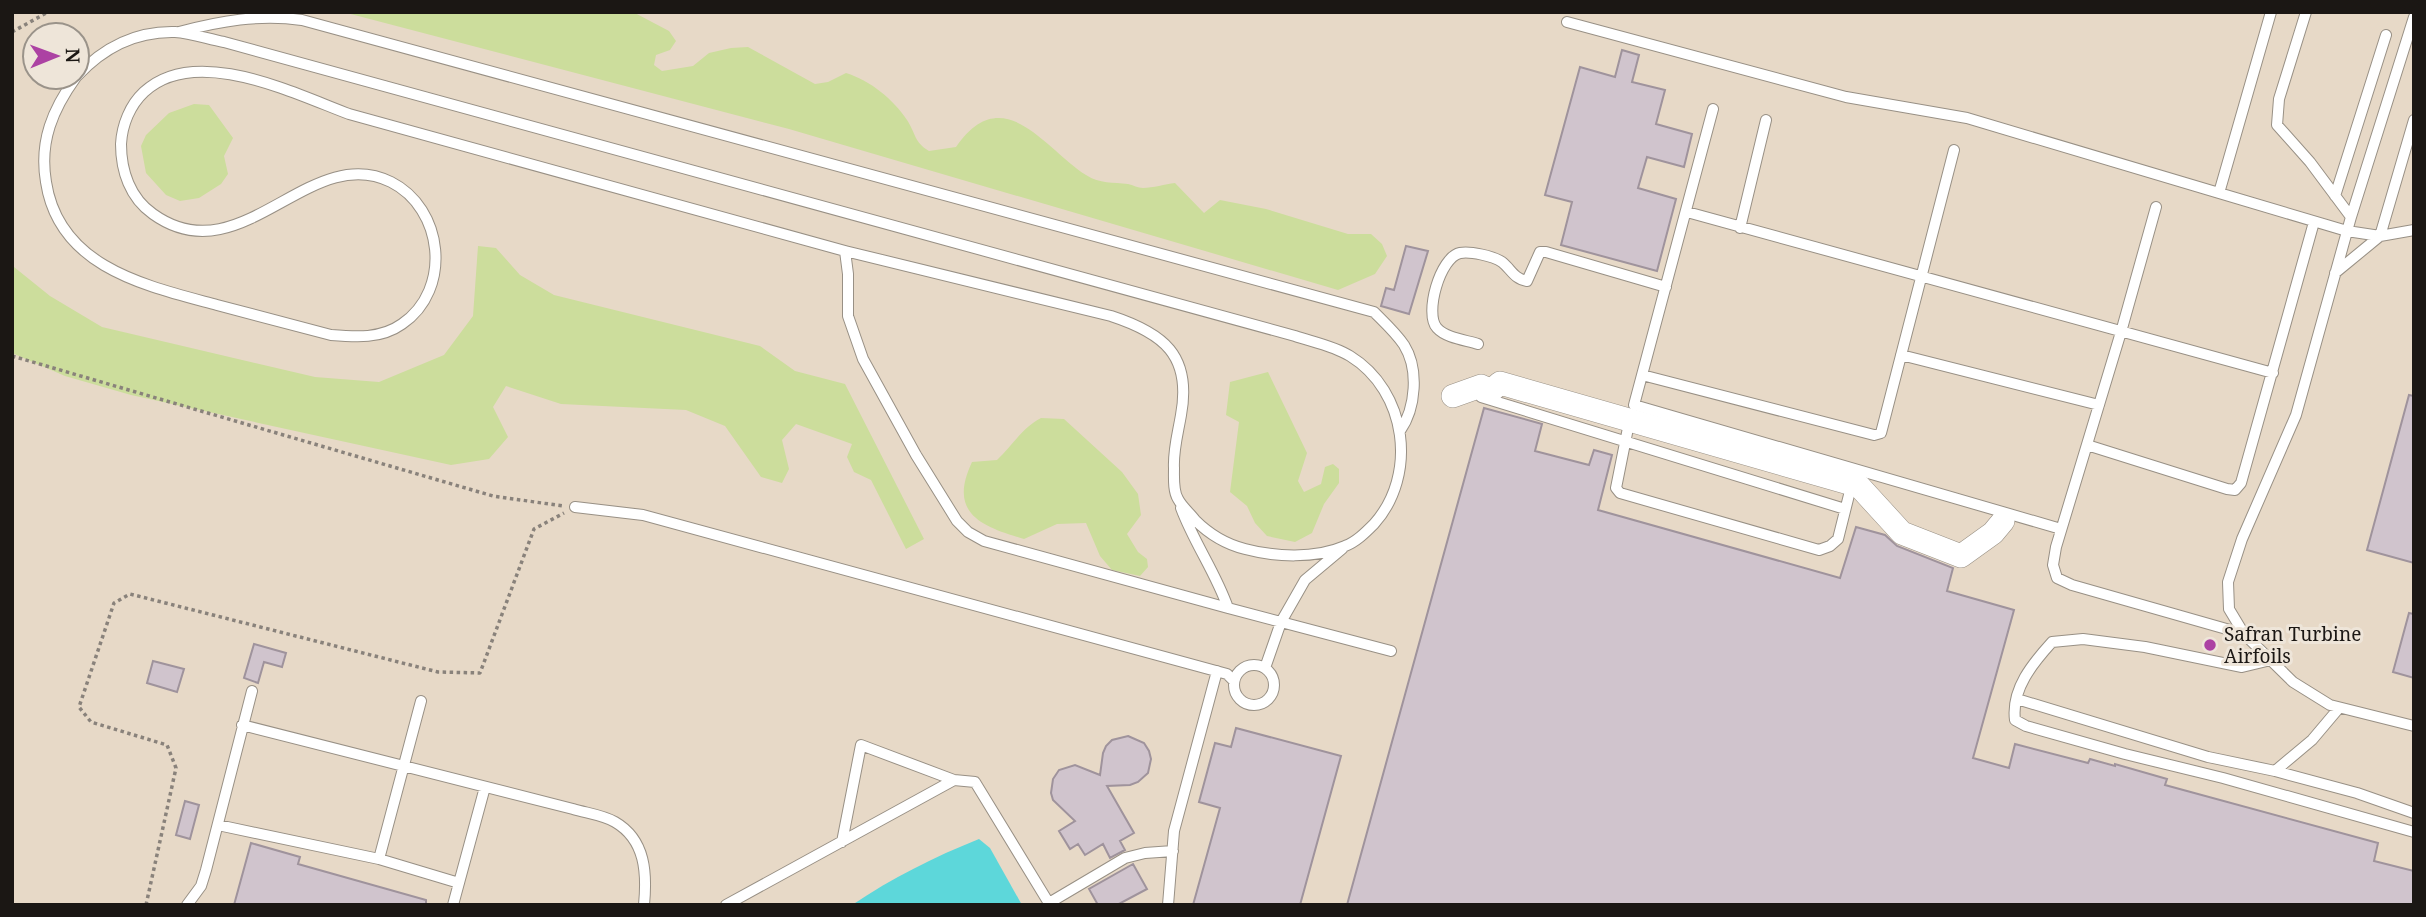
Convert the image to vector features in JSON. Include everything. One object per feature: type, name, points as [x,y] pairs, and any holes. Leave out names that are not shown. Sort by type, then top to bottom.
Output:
[{"type":"street","points":[[1459,394],[1481,386],[1491,391],[1500,383],[1629,423],[1854,477],[1902,533],[1961,556],[1993,533],[2003,521]]},
{"type":"lane","points":[[2219,193],[2271,12]]},
{"type":"lane","points":[[2306,12],[2279,99],[2277,125],[2351,217]]},
{"type":"lane","points":[[91,62],[118,43],[153,34],[253,17],[302,20],[1374,312],[1403,343],[1412,366],[1412,404],[1401,431]]},
{"type":"lane","points":[[2414,18],[2351,217],[2296,415],[2242,539],[2228,582],[2229,609],[2244,634],[2293,682],[2330,705],[2414,726]]},
{"type":"lane","points":[[1567,22],[1846,97],[1967,118],[2347,231],[2380,236],[2414,230]]},
{"type":"lane","points":[[176,32],[224,42],[1324,345],[1350,356],[1377,381],[1395,413],[1401,431],[1402,446],[1399,476],[1387,505],[1368,530],[1305,580],[1281,622],[1265,668]]},
{"type":"lane","points":[[2335,196],[2386,35]]},
{"type":"lane","points":[[67,91],[49,125],[44,164],[48,193],[55,210],[72,238],[83,250],[112,271],[134,281],[331,335],[371,336],[403,324],[425,299],[436,265],[436,245],[422,209],[408,194],[391,182],[370,175],[353,174],[312,185],[233,227],[192,229],[162,220],[149,211],[134,193],[124,171],[121,156],[121,140],[131,109],[152,85],[166,76],[182,72],[222,73],[243,77],[349,114],[845,251],[1139,325],[1154,333],[1167,345],[1181,374],[1182,413],[1173,462],[1177,498],[1191,534],[1220,585],[1228,608]]},
{"type":"lane","points":[[1713,109],[1629,423],[1616,488],[1620,493],[1819,550],[1830,547],[1838,539],[1854,477],[2061,529]]},
{"type":"lane","points":[[1740,228],[1766,120]]},
{"type":"lane","points":[[2335,273],[2380,236],[2414,120]]},
{"type":"lane","points":[[1642,375],[1878,435],[1883,428],[1954,150]]},
{"type":"lane","points":[[2156,207],[2061,529],[2053,565],[2057,578],[2072,585],[2244,634]]},
{"type":"lane","points":[[1687,212],[2273,373]]},
{"type":"lane","points":[[2087,445],[2235,490],[2241,483],[2314,222]]},
{"type":"lane","points":[[845,251],[848,316],[863,359],[916,455],[957,521],[968,532],[984,541],[1391,651]]},
{"type":"lane","points":[[1478,344],[1452,337],[1435,327],[1431,310],[1439,279],[1450,256],[1461,253],[1500,260],[1518,279],[1527,281],[1540,253],[1546,251],[1666,287]]},
{"type":"lane","points":[[1901,355],[2099,405]]},
{"type":"lane","points":[[1629,423],[1845,509]]},
{"type":"lane","points":[[1177,498],[1213,536],[1242,549],[1287,555],[1310,554],[1344,547]]},
{"type":"lane","points":[[575,507],[643,515],[1217,671],[1227,674],[1234,681],[1239,698],[1253,705],[1270,697],[1273,690],[1273,678],[1265,668],[1250,665],[1244,667],[1234,681]]},
{"type":"lane","points":[[2271,660],[2242,667],[2145,647],[2083,639],[2052,642],[2028,668],[2014,710],[2015,720],[2026,726],[2125,754],[2223,778],[2414,832]]},
{"type":"lane","points":[[1168,905],[1174,831],[1217,671]]},
{"type":"lane","points":[[187,905],[201,886],[252,691]]},
{"type":"lane","points":[[2017,699],[2208,757],[2357,793],[2414,813]]},
{"type":"lane","points":[[379,859],[421,701]]},
{"type":"lane","points":[[2274,771],[2312,740],[2339,708]]},
{"type":"lane","points":[[242,725],[614,821],[631,835],[640,851],[647,877],[644,905]]},
{"type":"lane","points":[[842,842],[861,745],[954,780],[975,782],[1050,904],[1125,858],[1173,851]]},
{"type":"lane","points":[[726,905],[954,780]]},
{"type":"lane","points":[[453,905],[485,787]]},
{"type":"lane","points":[[218,825],[379,859],[459,883]]},
{"type":"path","points":[[12,32],[48,12]]},
{"type":"path","points":[[12,356],[494,496],[575,507]]},
{"type":"path","points":[[146,905],[176,768],[167,746],[91,722],[79,707],[114,603],[130,594],[438,672],[480,673],[534,528],[575,507]]},
{"type":"shaded area","points":[[12,12],[2414,12],[2414,905],[12,905]]},
{"type":"green space","points":[[343,12],[633,12],[669,31],[676,41],[670,50],[656,55],[654,65],[662,71],[693,66],[709,53],[748,47],[815,84],[828,82],[846,73],[864,81],[895,105],[918,141],[929,151],[956,147],[973,128],[990,119],[1007,119],[1023,125],[1096,180],[1143,188],[1175,183],[1204,213],[1220,200],[1266,209],[1348,234],[1371,234],[1382,244],[1387,256],[1375,274],[1338,290],[789,129]]},
{"type":"green space","points":[[194,104],[209,105],[233,138],[224,156],[228,174],[221,184],[199,198],[180,201],[166,195],[146,173],[141,146],[146,135],[169,113]]},
{"type":"green space","points":[[478,246],[496,248],[520,275],[554,295],[760,346],[795,371],[845,384],[924,539],[906,549],[871,480],[854,472],[847,457],[852,444],[796,424],[782,440],[789,469],[782,483],[761,477],[725,426],[686,410],[561,404],[506,386],[493,407],[508,437],[489,459],[451,465],[131,395],[65,376],[12,353],[12,262],[14,267],[50,296],[102,327],[315,377],[379,382],[444,355],[473,316]]},
{"type":"green space","points":[[1268,372],[1307,453],[1298,481],[1304,492],[1321,484],[1325,467],[1333,464],[1339,469],[1339,483],[1324,504],[1312,533],[1295,542],[1267,536],[1255,523],[1247,506],[1230,492],[1239,422],[1226,415],[1230,382]]},
{"type":"green space","points":[[1041,418],[1064,419],[1122,472],[1138,494],[1141,515],[1127,534],[1138,552],[1147,559],[1148,567],[1140,576],[1112,570],[1100,556],[1086,523],[1057,524],[1024,539],[994,529],[972,515],[964,494],[972,462],[997,460],[1023,432]]},
{"type":"water","points":[[979,839],[990,848],[1022,905],[852,905],[914,869]]},
{"type":"building","points":[[1622,50],[1639,55],[1632,82],[1665,90],[1656,124],[1692,134],[1684,167],[1647,157],[1638,188],[1676,199],[1657,271],[1561,245],[1572,202],[1545,195],[1580,67],[1615,77]]},
{"type":"building","points":[[1406,246],[1428,251],[1409,314],[1381,306],[1386,288],[1394,290]]},
{"type":"building","points":[[2409,395],[2414,396],[2414,563],[2367,550]]},
{"type":"building","points":[[1484,408],[1542,424],[1535,451],[1589,465],[1594,450],[1612,455],[1598,510],[1840,578],[1856,527],[1885,535],[1897,546],[1953,568],[1947,591],[2014,610],[1973,758],[2009,768],[2015,744],[2088,763],[2090,759],[2115,764],[2167,779],[2165,785],[2378,843],[2374,861],[2414,871],[2414,905],[1347,905]]},
{"type":"building","points":[[2409,613],[2414,614],[2414,678],[2393,672]]},
{"type":"building","points":[[254,644],[286,653],[282,667],[264,662],[258,683],[244,678]]},
{"type":"building","points":[[153,661],[184,669],[177,692],[147,683]]},
{"type":"building","points":[[1236,728],[1341,756],[1300,905],[1193,905],[1220,808],[1199,802],[1215,743],[1231,747]]},
{"type":"building","points":[[1128,736],[1144,743],[1149,751],[1151,759],[1148,773],[1130,785],[1107,786],[1134,833],[1120,841],[1125,850],[1110,858],[1103,844],[1085,855],[1078,844],[1070,849],[1059,831],[1075,821],[1053,800],[1053,779],[1059,770],[1075,765],[1100,775],[1106,746],[1112,740]]},
{"type":"building","points":[[185,801],[199,805],[190,839],[176,835]]},
{"type":"building","points":[[251,843],[300,857],[298,864],[426,900],[426,905],[234,905]]},
{"type":"building","points":[[1133,864],[1147,889],[1117,905],[1098,905],[1089,889]]},
{"type":"place","name":"Safran Turbine Airfoils","points":[[2210,645]]}]
